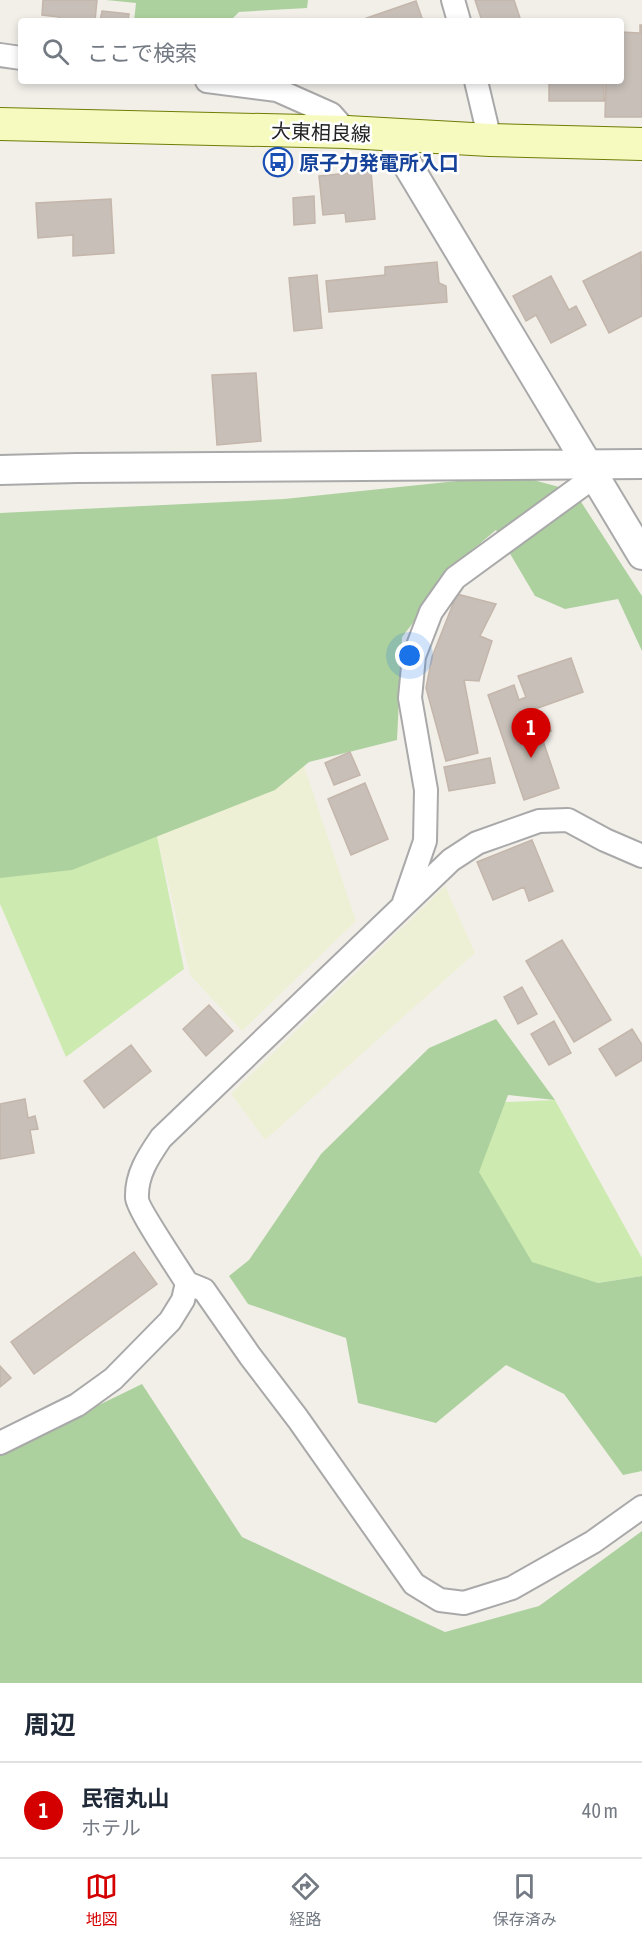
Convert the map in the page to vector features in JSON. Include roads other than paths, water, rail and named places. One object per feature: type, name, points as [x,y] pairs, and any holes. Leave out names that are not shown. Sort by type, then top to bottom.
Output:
[{"type":"main road","name":"大東相良線","points":[[0,124],[347,132],[490,140],[642,144]]},
{"type":"street","points":[[453,0],[458,18]]},
{"type":"street","points":[[0,55],[18,58]]},
{"type":"street","points":[[230,84],[277,90],[331,114],[347,132]]},
{"type":"street","points":[[477,84],[490,140]]},
{"type":"street","points":[[389,134],[642,555]]},
{"type":"street","points":[[0,470],[89,468],[592,471],[642,464]]},
{"type":"street","points":[[402,906],[425,841],[426,790],[410,698],[414,656],[431,612],[455,578],[592,471]]},
{"type":"street","points":[[642,856],[568,820],[539,821],[477,843],[451,860],[161,1138],[147,1158],[138,1180],[137,1201],[187,1283],[204,1290],[414,1584],[440,1600],[464,1603],[512,1587],[593,1542],[642,1507]]},
{"type":"street","points":[[0,1443],[77,1405],[113,1379],[170,1322],[183,1300],[187,1283]]},
{"type":"place","name":"原子力発電所入口","points":[[278,162]]},
{"type":"place","name":"民宿丸山","points":[[531,758]]}]
